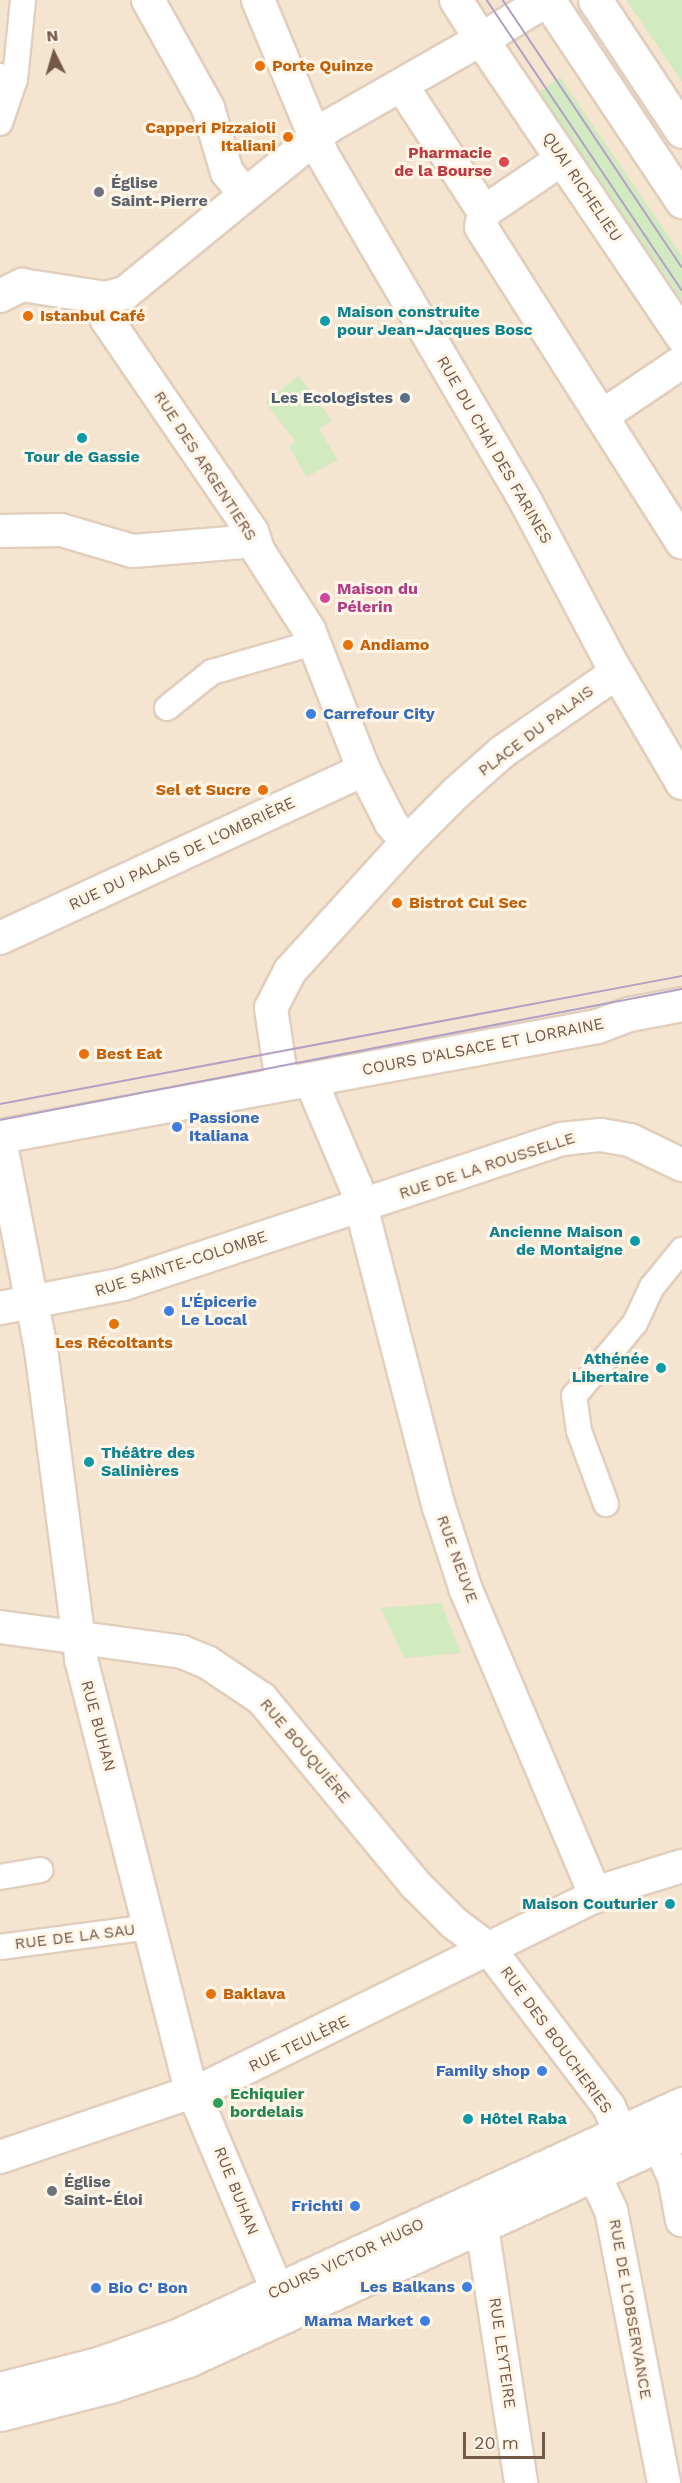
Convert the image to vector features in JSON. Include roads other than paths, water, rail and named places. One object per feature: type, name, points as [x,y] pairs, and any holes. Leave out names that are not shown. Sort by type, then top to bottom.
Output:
[{"type":"main road","points":[[481,39],[546,0],[682,201]]},
{"type":"main road","points":[[595,0],[682,131]]},
{"type":"main road","name":"QUAI RICHELIEU","points":[[481,39],[682,336]]},
{"type":"main road","name":"COURS D'ALSACE ET LORRAINE","points":[[0,1138],[296,1080],[597,1026],[629,1014],[682,1004]]},
{"type":"main road","name":"COURS VICTOR HUGO","points":[[0,2414],[110,2386],[188,2360],[316,2304],[620,2132],[682,2104]]},
{"type":"main road","name":"COURS VICTOR HUGO","points":[[0,2389],[112,2359],[480,2210],[594,2174],[670,2140]]},
{"type":"street","points":[[0,123],[23,0]]},
{"type":"street","points":[[148,0],[208,108],[227,172],[244,193]]},
{"type":"street","name":"RUE DU CHAI DES FARINES","points":[[258,0],[316,136],[357,213],[526,502],[616,673],[682,783]]},
{"type":"street","points":[[2,288],[22,285],[46,286],[106,298],[124,293],[143,280],[244,193],[316,136],[481,39],[456,0]]},
{"type":"street","points":[[402,86],[484,212],[481,227],[682,542]]},
{"type":"street","points":[[484,212],[562,159]]},
{"type":"street","name":"RUE DES ARGENTIERS","points":[[106,298],[107,320],[255,541],[314,643],[364,770]]},
{"type":"street","points":[[602,416],[682,362]]},
{"type":"street","points":[[0,531],[61,530],[133,551],[255,541]]},
{"type":"street","points":[[167,708],[212,672],[314,643]]},
{"type":"street","name":"PLACE DU PALAIS","points":[[296,1080],[272,1033],[271,1008],[290,971],[406,842],[502,752],[616,673]]},
{"type":"street","points":[[364,770],[391,823],[406,842]]},
{"type":"street","name":"RUE DU PALAIS DE L'OMBRIÈRE","points":[[0,938],[364,770]]},
{"type":"street","name":"RUE NEUVE","points":[[296,1080],[356,1187],[438,1504],[460,1573],[596,1897]]},
{"type":"street","name":"RUE DE LA ROUSSELLE","points":[[360,1206],[562,1139],[587,1135],[630,1140],[682,1164]]},
{"type":"street","name":"RUE BUHAN","points":[[0,1138],[41,1349],[77,1638],[193,2092],[278,2292]]},
{"type":"street","name":"RUE SAINTE-COLOMBE","points":[[0,1308],[31,1300],[88,1294],[360,1206]]},
{"type":"street","points":[[606,1504],[572,1400],[635,1323],[652,1287],[682,1250]]},
{"type":"street","name":"RUE BOUQUIÈRE","points":[[0,1627],[182,1652],[207,1662],[262,1699],[416,1886],[462,1929],[490,1950]]},
{"type":"street","name":"RUE TEULÈRE","points":[[0,2157],[193,2092],[248,2070],[611,1888],[682,1866]]},
{"type":"street","points":[[0,1877],[40,1870]]},
{"type":"street","name":"RUE DE LA SAU","points":[[0,1947],[150,1927]]},
{"type":"street","name":"RUE DES BOUCHERIES","points":[[490,1950],[609,2107],[620,2132]]},
{"type":"street","points":[[670,2140],[682,2220]]},
{"type":"street","name":"RUE DE L'OBSERVANCE","points":[[594,2174],[612,2210],[664,2483]]},
{"type":"street","name":"RUE LEYTEIRE","points":[[480,2210],[520,2483]]},
{"type":"street","points":[[278,2292],[296,2302],[316,2304]]},
{"type":"tram line","points":[[487,0],[682,290]]},
{"type":"tram line","points":[[503,0],[682,267]]},
{"type":"tram line","points":[[0,1104],[682,976]]},
{"type":"tram line","points":[[0,1120],[682,989]]},
{"type":"place","name":"Porte Quinze","points":[[260,66]]},
{"type":"place","name":"Capperi Pizzaioli Italiani","points":[[288,137]]},
{"type":"place","name":"Pharmacie de la Bourse","points":[[504,162]]},
{"type":"place","name":"Église Saint-Pierre","points":[[99,192]]},
{"type":"place","name":"Istanbul Café","points":[[28,316]]},
{"type":"place","name":"Maison construite pour Jean-Jacques Bosc","points":[[325,321]]},
{"type":"place","name":"Les Ecologistes","points":[[405,398]]},
{"type":"place","name":"Tour de Gassie","points":[[82,438]]},
{"type":"place","name":"Maison du Pélerin","points":[[325,598]]},
{"type":"place","name":"Andiamo","points":[[348,645]]},
{"type":"place","name":"Carrefour City","points":[[311,714]]},
{"type":"place","name":"Sel et Sucre","points":[[263,790]]},
{"type":"place","name":"Bistrot Cul Sec","points":[[397,903]]},
{"type":"place","name":"Best Eat","points":[[84,1054]]},
{"type":"place","name":"Passione Italiana","points":[[177,1127]]},
{"type":"place","name":"Ancienne Maison de Montaigne","points":[[635,1241]]},
{"type":"place","name":"L'Épicerie Le Local","points":[[169,1311]]},
{"type":"place","name":"Les Récoltants","points":[[114,1324]]},
{"type":"place","name":"Athénée Libertaire","points":[[661,1368]]},
{"type":"place","name":"Théâtre des Salinières","points":[[89,1462]]},
{"type":"place","name":"Maison Couturier","points":[[670,1904]]},
{"type":"place","name":"Baklava","points":[[211,1994]]},
{"type":"place","name":"Family shop","points":[[542,2071]]},
{"type":"place","name":"Echiquier bordelais","points":[[218,2103]]},
{"type":"place","name":"Hôtel Raba","points":[[468,2119]]},
{"type":"place","name":"Église Saint-Éloi","points":[[52,2191]]},
{"type":"place","name":"Frichti","points":[[355,2206]]},
{"type":"place","name":"Les Balkans","points":[[467,2287]]},
{"type":"place","name":"Bio C' Bon","points":[[96,2288]]},
{"type":"place","name":"Mama Market","points":[[425,2321]]}]
